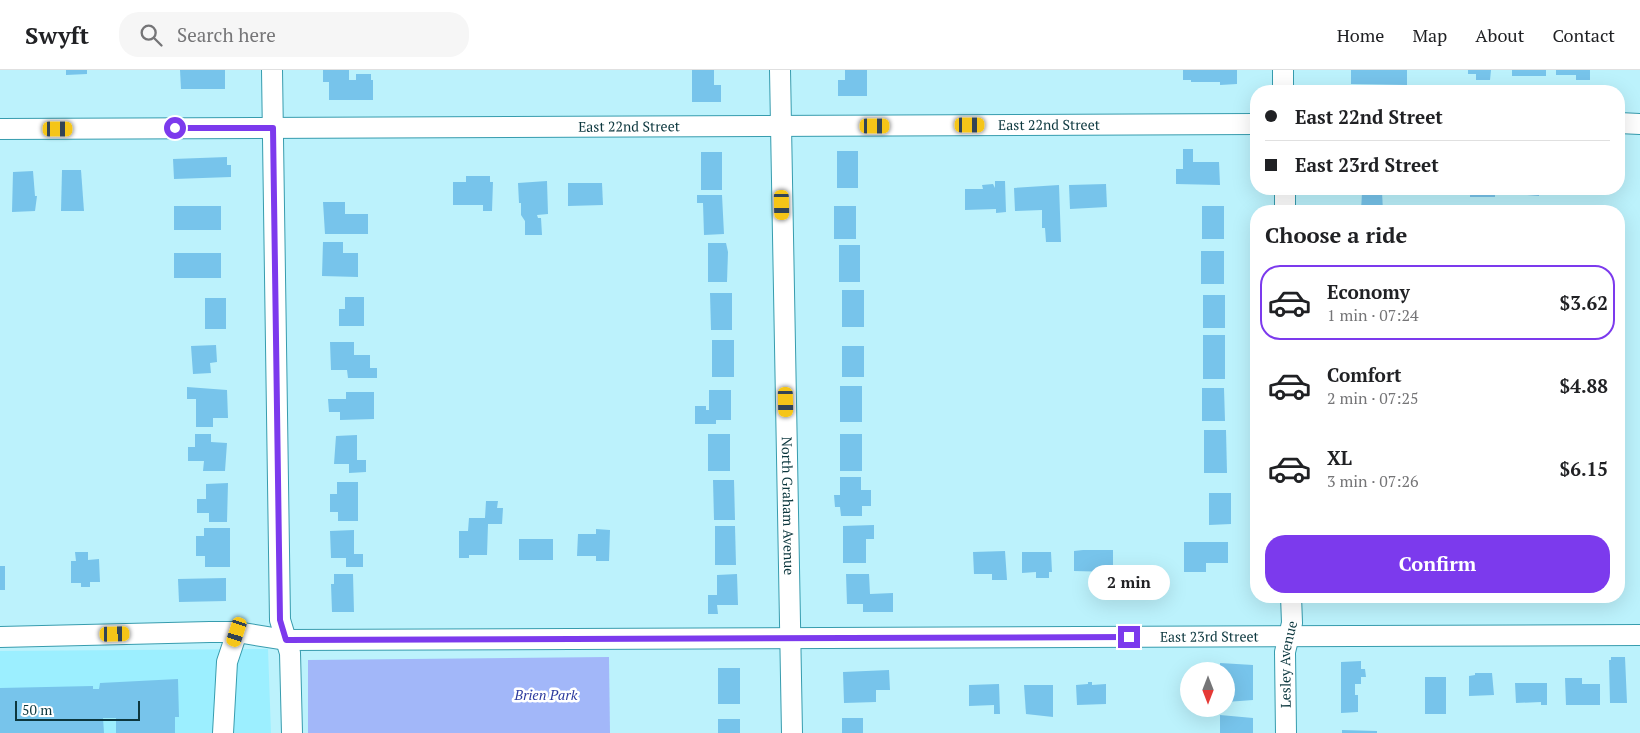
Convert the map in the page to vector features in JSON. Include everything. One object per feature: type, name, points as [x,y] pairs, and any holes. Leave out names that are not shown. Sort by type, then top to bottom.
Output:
[{"type":"street","points":[[272,70],[280,620],[290,658],[292,733]]},
{"type":"street","name":"North Graham Avenue","points":[[780,70],[792,733]]},
{"type":"street","points":[[1283,70],[1283,85]]},
{"type":"street","name":"East 22nd Street","points":[[0,129],[1250,124]]},
{"type":"street","points":[[1625,124],[1640,124]]},
{"type":"street","name":"Lesley Avenue","points":[[1286,733],[1285,652],[1292,623],[1291,603]]},
{"type":"street","points":[[210,632],[214,643],[227,662]]},
{"type":"street","points":[[223,733],[227,662],[237,632]]},
{"type":"street","name":"East 23rd Street","points":[[0,636],[237,632],[286,640],[1640,635]]},
{"type":"shaded area","points":[[268,649],[271,733],[0,733],[0,651]]},
{"type":"green space","name":"Brien Park","points":[[609,657],[610,733],[308,733],[308,660]]},
{"type":"building","points":[[66,70],[87,70],[87,74],[66,75]]},
{"type":"building","points":[[180,70],[225,70],[225,89],[181,89]]},
{"type":"building","points":[[323,70],[349,70],[349,80],[356,80],[356,74],[371,74],[371,80],[373,80],[373,100],[329,100],[329,82],[323,82]]},
{"type":"building","points":[[692,70],[714,70],[714,85],[721,85],[721,102],[692,102]]},
{"type":"building","points":[[845,70],[867,70],[867,96],[838,96],[838,80],[845,80]]},
{"type":"building","points":[[1183,70],[1237,70],[1237,84],[1220,85],[1220,82],[1191,82],[1191,80],[1183,80]]},
{"type":"building","points":[[1351,70],[1407,70],[1407,85],[1351,84]]},
{"type":"building","points":[[1468,70],[1491,70],[1490,80],[1476,80],[1476,74],[1468,74]]},
{"type":"building","points":[[1512,70],[1546,70],[1546,76],[1512,76]]},
{"type":"building","points":[[1556,70],[1590,70],[1590,80],[1576,80],[1576,75],[1556,75]]},
{"type":"building","points":[[1183,149],[1193,149],[1193,162],[1219,162],[1220,185],[1176,184],[1176,169],[1183,169]]},
{"type":"building","points":[[837,151],[858,151],[858,188],[837,188]]},
{"type":"building","points":[[701,152],[722,152],[722,190],[701,190]]},
{"type":"building","points":[[227,157],[227,165],[231,165],[231,177],[174,179],[173,159]]},
{"type":"building","points":[[62,170],[81,170],[84,211],[61,211]]},
{"type":"building","points":[[33,171],[35,196],[37,196],[35,211],[12,212],[13,172]]},
{"type":"building","points":[[466,176],[490,176],[490,182],[493,182],[492,211],[483,211],[483,205],[453,205],[453,182],[466,182]]},
{"type":"building","points":[[547,181],[548,214],[537,215],[538,218],[541,218],[542,235],[525,235],[525,221],[521,215],[518,183]]},
{"type":"building","points":[[995,181],[1005,181],[1006,212],[996,213],[996,209],[965,210],[965,189],[983,189],[982,185],[993,184],[995,188]]},
{"type":"building","points":[[568,183],[602,183],[603,205],[568,206]]},
{"type":"building","points":[[1106,184],[1107,207],[1070,209],[1069,185]]},
{"type":"building","points":[[1059,185],[1061,242],[1046,242],[1045,228],[1042,228],[1042,210],[1015,211],[1014,188]]},
{"type":"building","points":[[697,195],[722,195],[724,234],[704,235],[703,203],[697,203]]},
{"type":"building","points":[[1362,195],[1382,195],[1383,205],[1361,205]]},
{"type":"building","points":[[1470,195],[1495,195],[1495,197],[1470,197]]},
{"type":"building","points":[[323,202],[345,202],[345,214],[368,214],[368,234],[325,234]]},
{"type":"building","points":[[174,206],[221,206],[221,230],[174,230]]},
{"type":"building","points":[[834,206],[856,206],[856,239],[834,239]]},
{"type":"building","points":[[1202,206],[1224,206],[1224,239],[1202,239]]},
{"type":"building","points":[[323,242],[343,242],[343,253],[358,253],[358,277],[322,276]]},
{"type":"building","points":[[708,243],[726,243],[728,252],[727,282],[708,282]]},
{"type":"building","points":[[839,245],[860,245],[860,282],[839,282]]},
{"type":"building","points":[[1201,251],[1224,251],[1224,284],[1201,284]]},
{"type":"building","points":[[174,253],[221,253],[221,278],[174,278]]},
{"type":"building","points":[[842,290],[864,290],[864,327],[842,327]]},
{"type":"building","points":[[710,293],[732,293],[732,330],[711,330]]},
{"type":"building","points":[[1203,295],[1225,295],[1225,328],[1203,328]]},
{"type":"building","points":[[345,297],[364,297],[364,326],[339,326],[339,309],[345,309]]},
{"type":"building","points":[[205,298],[226,298],[226,329],[205,329]]},
{"type":"building","points":[[1203,335],[1225,335],[1225,379],[1203,379]]},
{"type":"building","points":[[712,340],[734,340],[734,377],[712,377]]},
{"type":"building","points":[[330,342],[354,342],[354,355],[370,355],[370,368],[377,368],[377,378],[348,378],[347,370],[331,370]]},
{"type":"building","points":[[216,345],[217,362],[210,363],[211,373],[193,374],[191,346]]},
{"type":"building","points":[[842,346],[864,346],[864,377],[842,377]]},
{"type":"building","points":[[840,386],[862,386],[862,422],[840,422]]},
{"type":"building","points":[[187,387],[227,390],[228,418],[213,418],[213,427],[196,427],[196,399],[187,399]]},
{"type":"building","points":[[1202,388],[1224,388],[1225,421],[1202,421]]},
{"type":"building","points":[[709,390],[731,390],[731,420],[716,420],[716,424],[695,424],[695,406],[706,406],[706,410],[709,410]]},
{"type":"building","points":[[346,392],[374,392],[374,419],[340,420],[340,412],[329,412],[328,399],[346,399]]},
{"type":"building","points":[[1204,430],[1226,430],[1227,473],[1204,473]]},
{"type":"building","points":[[195,434],[211,434],[211,442],[227,443],[225,471],[203,471],[204,461],[188,461],[188,447],[195,447]]},
{"type":"building","points":[[708,434],[730,434],[730,471],[708,471]]},
{"type":"building","points":[[840,434],[862,434],[862,471],[840,471]]},
{"type":"building","points":[[357,435],[357,460],[366,460],[366,472],[349,473],[349,464],[334,464],[336,436]]},
{"type":"building","points":[[840,477],[861,477],[861,490],[871,490],[871,506],[862,506],[862,516],[841,516],[840,507],[835,507],[834,495],[840,495]]},
{"type":"building","points":[[713,480],[734,480],[735,520],[714,520]]},
{"type":"building","points":[[337,482],[358,482],[358,521],[338,521],[338,512],[330,512],[330,494],[337,494]]},
{"type":"building","points":[[228,483],[227,522],[209,522],[209,513],[197,513],[197,499],[206,499],[206,484]]},
{"type":"building","points":[[1209,493],[1231,493],[1231,524],[1209,525]]},
{"type":"building","points":[[486,501],[498,501],[497,508],[503,508],[502,524],[488,524],[487,555],[469,555],[469,558],[459,558],[459,531],[468,531],[469,518],[485,518]]},
{"type":"building","points":[[874,525],[874,539],[866,539],[866,563],[843,563],[843,526]]},
{"type":"building","points":[[715,526],[735,526],[736,565],[715,565]]},
{"type":"building","points":[[204,528],[230,528],[230,567],[205,567],[205,556],[196,556],[196,536],[204,536]]},
{"type":"building","points":[[596,529],[610,530],[609,561],[596,561],[596,556],[577,556],[578,534],[596,534]]},
{"type":"building","points":[[354,530],[354,554],[363,554],[363,567],[346,567],[346,558],[331,558],[330,531]]},
{"type":"building","points":[[519,539],[553,539],[553,560],[519,560]]},
{"type":"building","points":[[1184,542],[1228,542],[1228,563],[1206,563],[1206,572],[1184,572]]},
{"type":"building","points":[[1113,550],[1113,572],[1074,571],[1074,551]]},
{"type":"building","points":[[1005,551],[1007,580],[992,580],[992,574],[974,574],[973,552]]},
{"type":"building","points":[[75,552],[88,552],[88,560],[99,559],[100,582],[90,582],[90,587],[81,587],[81,583],[71,583],[71,561],[76,561]]},
{"type":"building","points":[[1022,552],[1051,552],[1052,572],[1049,572],[1049,578],[1036,578],[1036,572],[1022,573]]},
{"type":"building","points":[[0,566],[5,566],[5,590],[0,590]]},
{"type":"building","points":[[334,574],[353,574],[354,612],[332,612],[331,584],[334,584]]},
{"type":"building","points":[[737,574],[738,605],[717,605],[718,614],[708,614],[708,595],[717,595],[717,575]]},
{"type":"building","points":[[846,574],[869,574],[870,594],[893,593],[893,612],[863,612],[863,604],[847,604]]},
{"type":"building","points":[[226,578],[226,601],[179,602],[178,579]]},
{"type":"building","points":[[1611,657],[1625,657],[1627,703],[1610,703],[1609,660],[1611,660]]},
{"type":"building","points":[[1361,661],[1361,669],[1365,669],[1366,677],[1361,677],[1361,684],[1355,684],[1355,695],[1358,695],[1358,712],[1341,713],[1341,662]]},
{"type":"building","points":[[1235,664],[1253,665],[1253,700],[1235,701]]},
{"type":"building","points":[[718,668],[740,668],[740,704],[718,704]]},
{"type":"building","points":[[889,670],[890,690],[876,690],[876,702],[844,703],[843,672]]},
{"type":"building","points":[[1475,673],[1492,673],[1494,695],[1469,696],[1469,676],[1475,675]]},
{"type":"building","points":[[1425,677],[1446,677],[1446,714],[1425,714]]},
{"type":"building","points":[[1565,678],[1582,678],[1582,684],[1600,684],[1600,705],[1566,705]]},
{"type":"building","points":[[178,679],[179,717],[175,717],[175,733],[116,733],[116,718],[103,718],[104,733],[0,733],[0,688],[93,686],[93,689],[99,689],[100,683]]},
{"type":"building","points":[[1088,682],[1092,682],[1092,685],[1106,684],[1106,704],[1077,705],[1076,685],[1088,684]]},
{"type":"building","points":[[1515,683],[1547,683],[1547,705],[1541,705],[1541,702],[1516,703]]},
{"type":"building","points":[[999,684],[1000,714],[994,714],[994,705],[969,706],[969,685]]},
{"type":"building","points":[[1024,685],[1053,685],[1053,717],[1026,714]]},
{"type":"building","points":[[1235,716],[1253,718],[1253,733],[1220,733],[1220,718],[1235,718]]},
{"type":"building","points":[[842,718],[863,718],[863,733],[842,733]]},
{"type":"building","points":[[718,719],[740,719],[740,733],[718,733]]},
{"type":"building","points":[[1342,730],[1377,731],[1377,733],[1342,733]]},
{"type":"route","points":[[175,128],[273,128],[280,620],[286,640],[1129,637]]}]
